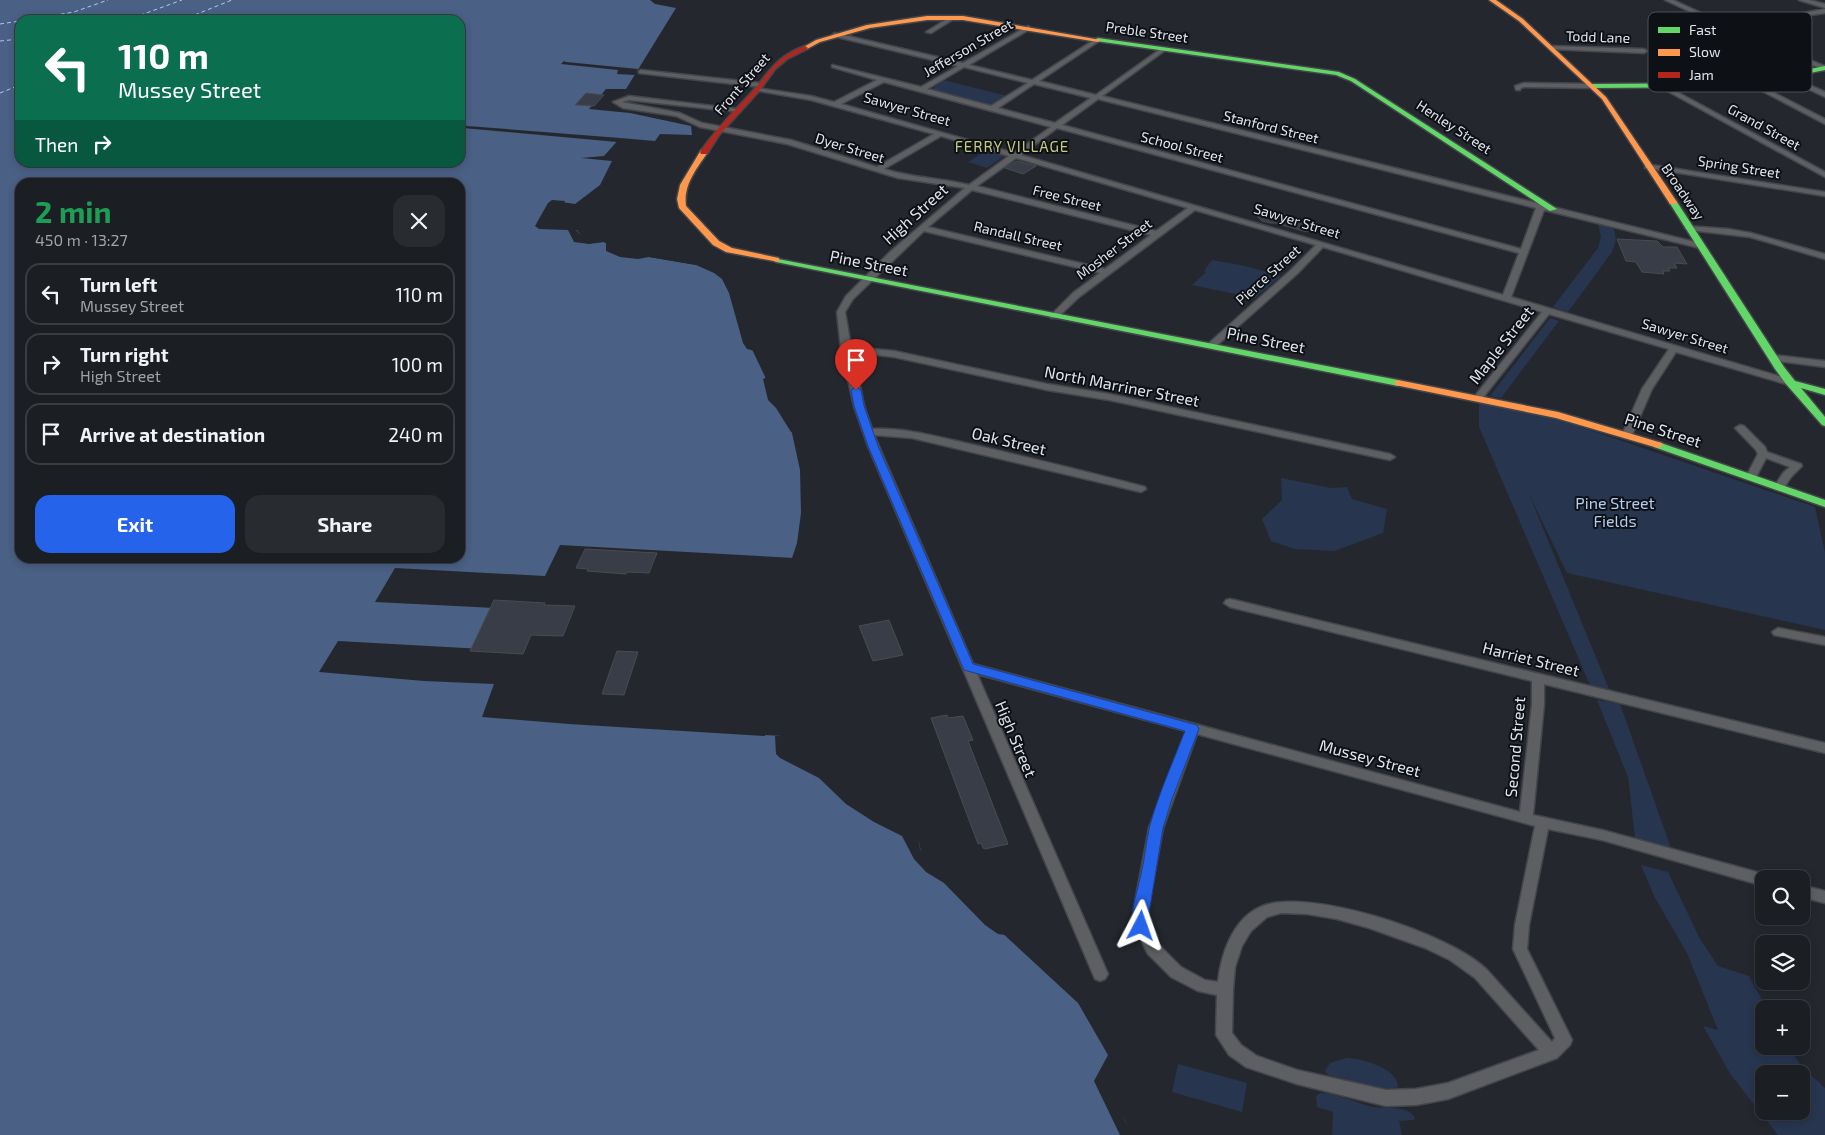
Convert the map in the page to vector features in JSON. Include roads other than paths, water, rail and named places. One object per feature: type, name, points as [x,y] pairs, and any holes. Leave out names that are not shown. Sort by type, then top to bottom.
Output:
[{"type":"street","name":"Broadway","points":[[1492,0],[1522,20],[1604,98],[1773,358],[1790,382],[1825,423]]},
{"type":"street","points":[[1668,0],[1694,12]]},
{"type":"street","points":[[1802,0],[1825,5]]},
{"type":"street","points":[[1812,14],[1825,12]]},
{"type":"street","points":[[928,32],[954,17]]},
{"type":"street","name":"Preble Street","points":[[954,17],[1162,50],[1337,73]]},
{"type":"street","name":"Front Street","points":[[701,226],[682,206],[680,199],[686,181],[722,128],[759,87],[773,68],[785,58],[835,35],[891,22],[954,17]]},
{"type":"street","name":"Jefferson Street","points":[[921,90],[1028,28]]},
{"type":"street","name":"Stanford Street","points":[[835,35],[1097,97],[1700,246]]},
{"type":"street","points":[[992,109],[1097,40]]},
{"type":"street","name":"Todd Lane","points":[[1551,48],[1644,51]]},
{"type":"street","name":"High Street","points":[[1100,974],[868,432],[859,406],[846,349],[841,312],[849,298],[866,280],[946,206],[1162,50]]},
{"type":"street","points":[[1812,63],[1825,68]]},
{"type":"street","name":"School Street","points":[[834,66],[1524,252]]},
{"type":"street","points":[[1812,71],[1825,68]]},
{"type":"street","name":"Sawyer Street","points":[[640,72],[759,87],[836,104],[1825,392]]},
{"type":"street","name":"Henley Street","points":[[1337,73],[1353,80],[1553,209]]},
{"type":"street","points":[[836,104],[882,80]]},
{"type":"street","points":[[1518,89],[1517,87],[1524,84],[1648,87]]},
{"type":"street","points":[[1812,89],[1825,95]]},
{"type":"street","name":"Grand Street","points":[[1673,92],[1825,175]]},
{"type":"street","points":[[1768,92],[1825,122]]},
{"type":"street","name":"Dyer Street","points":[[738,111],[629,98],[616,102],[623,106],[678,114],[700,124],[788,142],[907,177],[970,187]]},
{"type":"street","points":[[878,170],[940,134]]},
{"type":"street","name":"Spring Street","points":[[1648,166],[1825,194]]},
{"type":"street","name":"Free Street","points":[[970,187],[1157,234]]},
{"type":"street","points":[[1506,299],[1541,206]]},
{"type":"street","name":"Mosher Street","points":[[1054,316],[1076,295],[1194,207]]},
{"type":"street","name":"Pine Street","points":[[701,226],[716,243],[729,250],[866,280],[1558,415],[1627,435],[1825,504]]},
{"type":"street","name":"Randall Street","points":[[922,228],[1107,272]]},
{"type":"street","points":[[1690,228],[1751,235],[1825,257]]},
{"type":"street","name":"Pierce Street","points":[[1211,346],[1295,271],[1321,245]]},
{"type":"street","name":"Maple Street","points":[[1478,398],[1547,311]]},
{"type":"street","points":[[1627,435],[1647,388],[1674,348]]},
{"type":"street","name":"North Marriner Street","points":[[846,349],[894,354],[1047,387],[1109,397],[1390,457]]},
{"type":"street","points":[[1773,358],[1807,364],[1825,364]]},
{"type":"street","points":[[1740,428],[1761,449],[1763,454],[1797,466],[1787,474],[1779,487]]},
{"type":"street","name":"Oak Street","points":[[868,432],[880,430],[1015,457],[1141,489]]},
{"type":"street","points":[[1751,477],[1763,454]]},
{"type":"street","name":"Harriet Street","points":[[1230,603],[1825,748]]},
{"type":"street","points":[[1778,632],[1825,641]]},
{"type":"street","name":"Mussey Street","points":[[968,667],[1542,823],[1602,835],[1755,878]]},
{"type":"street","name":"Second Street","points":[[1526,818],[1538,704],[1538,679]]},
{"type":"street","points":[[1193,729],[1165,799],[1156,828],[1154,852],[1141,908],[1141,926],[1153,949],[1176,972],[1203,986],[1225,990]]},
{"type":"street","points":[[1542,823],[1522,925],[1520,948],[1564,1040],[1551,1053],[1448,1091],[1416,1097],[1386,1098],[1297,1077],[1252,1062],[1235,1050],[1224,1035],[1225,990],[1236,939],[1246,926],[1264,911],[1304,906],[1326,910],[1395,930],[1428,943],[1472,966],[1524,1020],[1551,1053]]},
{"type":"street","points":[[1810,893],[1825,897]]},
{"type":"district","name":"FERRY VILLAGE","points":[[1012,147]]},
{"type":"park label","name":"Pine Street Fields","points":[[1615,512]]}]
